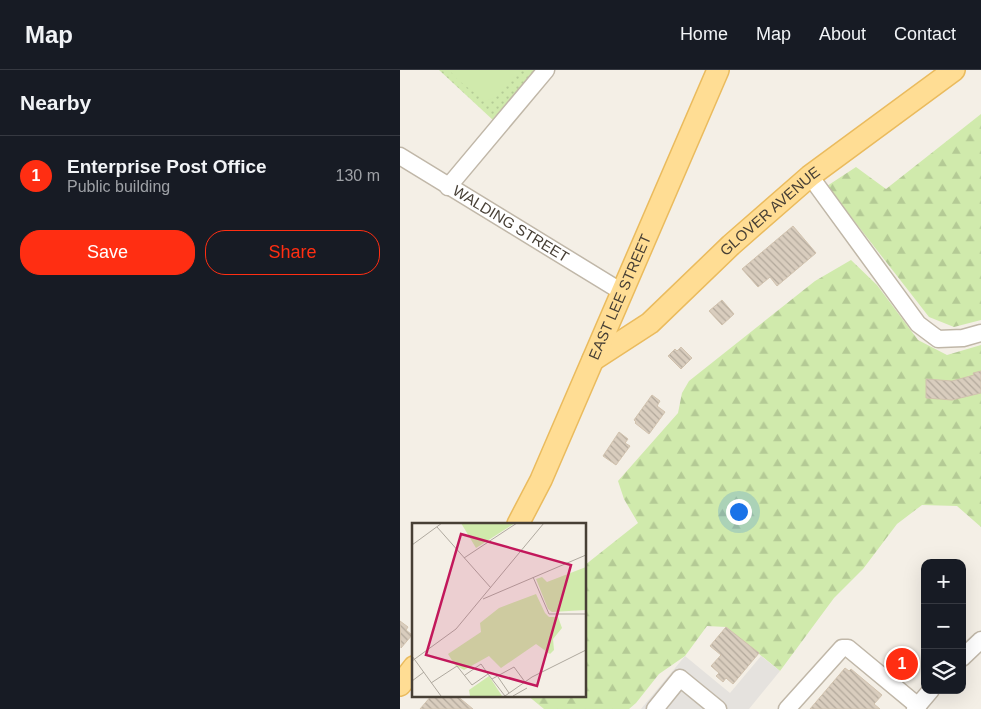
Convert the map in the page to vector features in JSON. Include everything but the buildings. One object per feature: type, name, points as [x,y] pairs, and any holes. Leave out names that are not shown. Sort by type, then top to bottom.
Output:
[{"type":"main road","name":"EAST LEE STREET","points":[[519,523],[541,480],[718,70]]},
{"type":"main road","name":"GLOVER AVENUE","points":[[593,360],[650,323],[731,245],[810,176],[954,70]]},
{"type":"main road","points":[[400,685],[412,670]]},
{"type":"street","points":[[448,187],[546,70]]},
{"type":"street","name":"WALDING STREET","points":[[400,156],[622,292]]},
{"type":"street","points":[[810,176],[918,324],[938,339],[963,338],[981,333]]},
{"type":"street","points":[[966,654],[981,640]]},
{"type":"street","points":[[787,709],[842,648],[848,648],[923,702]]},
{"type":"street","points":[[655,709],[680,678],[718,709]]},
{"type":"green space","points":[[439,70],[536,70],[494,121]]},
{"type":"green space","points":[[449,70],[521,70],[496,97],[485,101],[458,80]]},
{"type":"green space","points":[[981,114],[981,320],[954,327],[929,317],[827,186],[856,167],[886,189]]},
{"type":"green space","points":[[851,260],[877,285],[918,340],[947,355],[981,345],[981,527],[957,506],[922,505],[897,524],[863,569],[834,598],[780,671],[726,627],[707,626],[685,656],[659,674],[629,709],[544,709],[528,696],[586,696],[586,564],[638,523],[624,499],[618,481],[678,413],[682,393],[689,381],[815,281]]},
{"type":"shaded area","points":[[685,656],[730,693],[761,656],[780,671],[749,709],[641,709]]},
{"type":"place","name":"Enterprise Post Office","points":[[902,664]]}]
